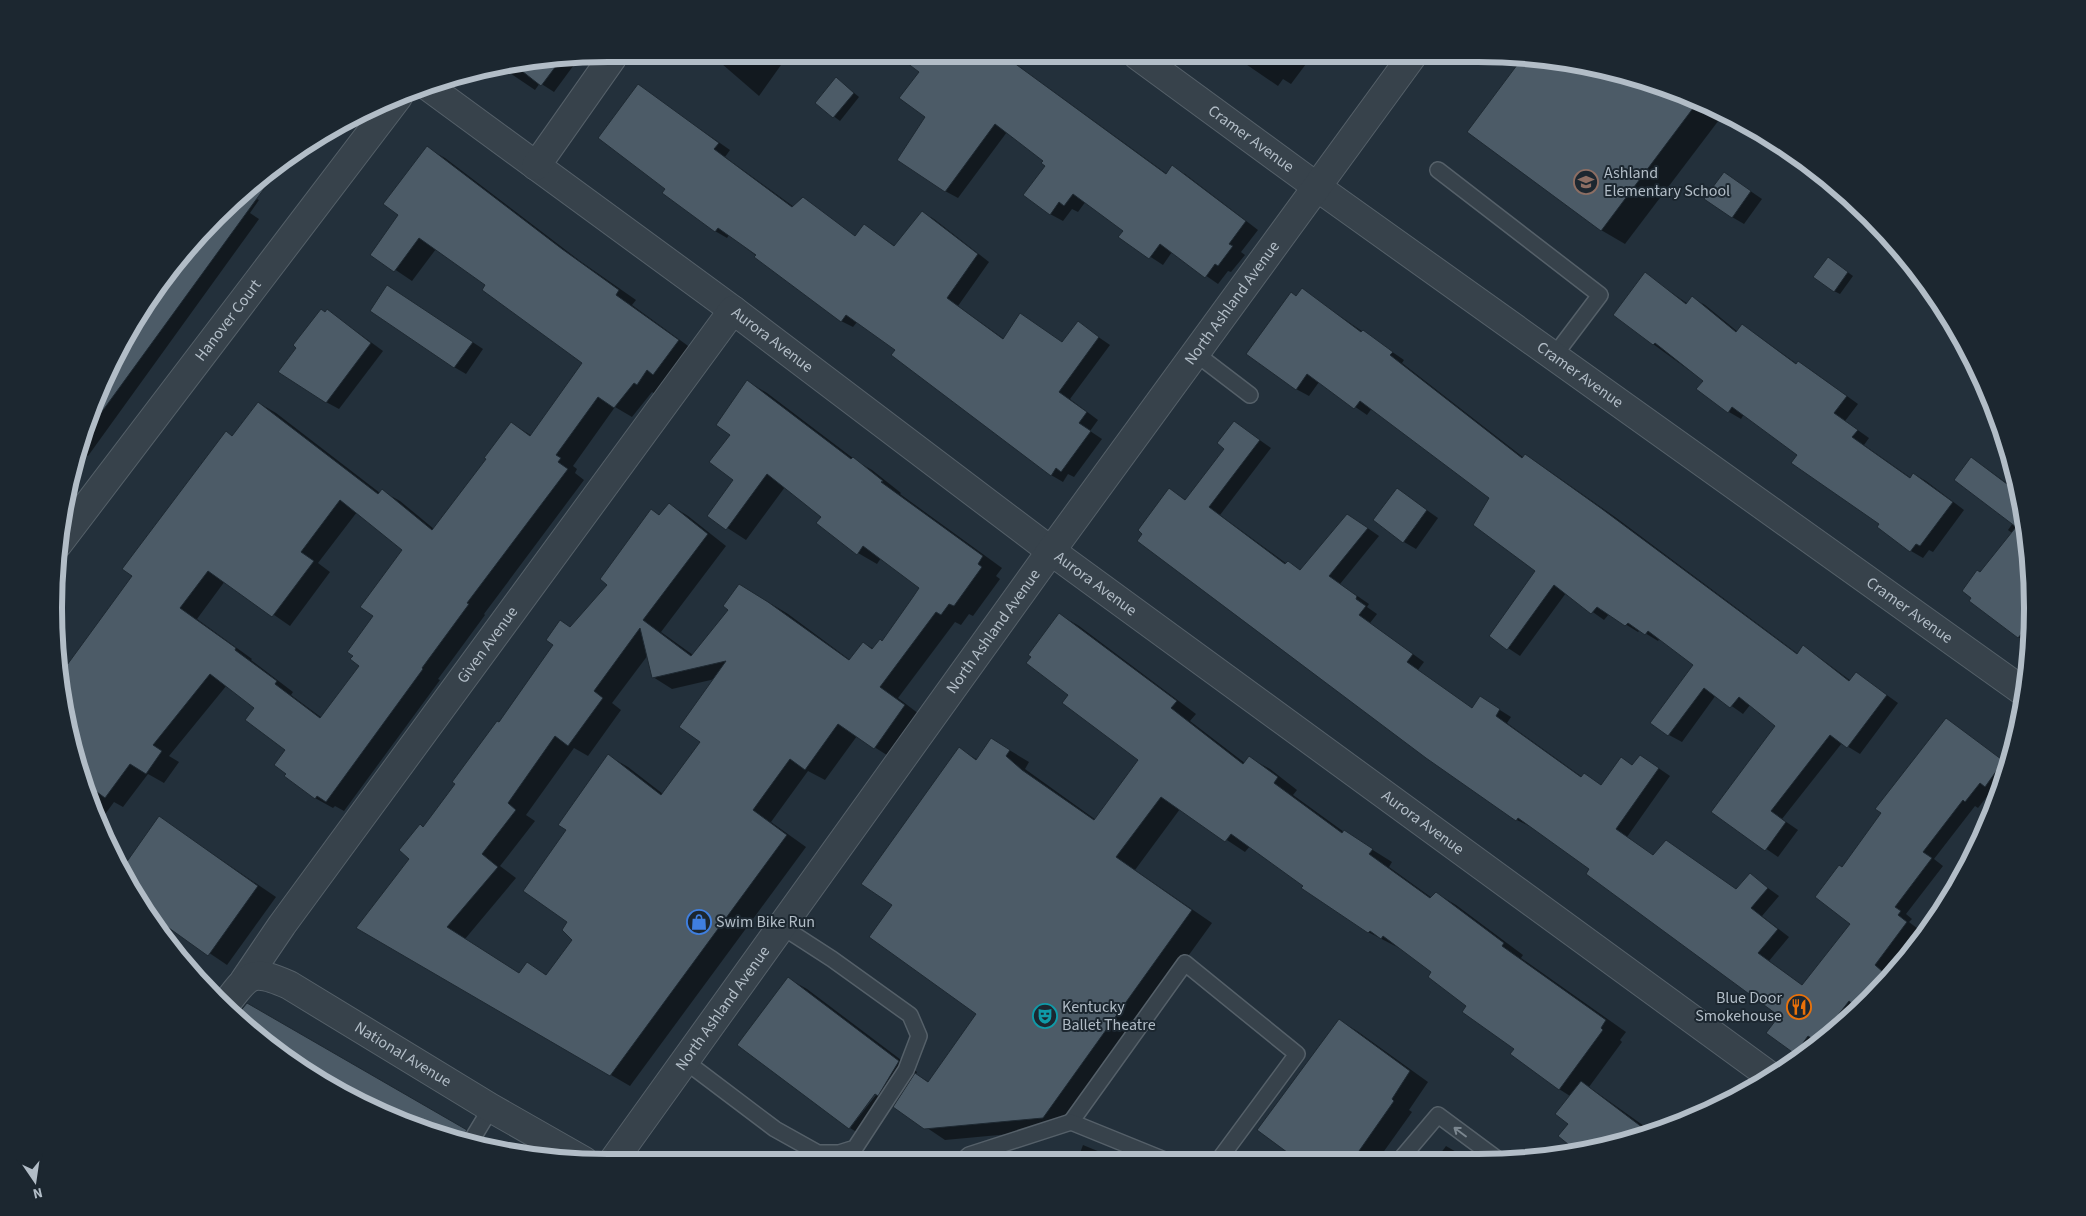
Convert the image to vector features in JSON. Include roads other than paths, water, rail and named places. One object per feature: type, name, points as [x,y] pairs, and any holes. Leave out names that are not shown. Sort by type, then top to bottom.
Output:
[{"type":"street","points":[[536,166],[609,62]]},
{"type":"street","name":"Cramer Avenue","points":[[1146,62],[1317,187],[2018,687]]},
{"type":"street","name":"North Ashland Avenue","points":[[618,1154],[1051,551],[1408,62]]},
{"type":"street","name":"Aurora Avenue","points":[[434,91],[733,310],[1051,551],[1764,1072]]},
{"type":"street","name":"Hanover Court","points":[[68,531],[389,109]]},
{"type":"street","name":"Given Avenue","points":[[244,980],[282,925],[733,310]]},
{"type":"street","name":"National Avenue","points":[[244,980],[252,976],[264,976],[289,985],[491,1108],[568,1152]]},
{"type":"street","points":[[229,1000],[244,980]]},
{"type":"lane","points":[[1438,170],[1600,296],[1554,356]]},
{"type":"lane","points":[[1195,353],[1250,395]]},
{"type":"lane","points":[[685,1061],[775,1130],[818,1154],[839,1153],[855,1148],[906,1070],[919,1036],[910,1015],[832,959],[781,926]]},
{"type":"lane","points":[[969,1154],[1071,1122],[1185,963],[1297,1054],[1223,1154]]},
{"type":"lane","points":[[474,1137],[491,1108]]},
{"type":"lane","points":[[1405,1154],[1438,1115],[1490,1153]]},
{"type":"lane","points":[[1071,1122],[1150,1154]]},
{"type":"place","name":"Ashland Elementary School","points":[[1586,182]]},
{"type":"place","name":"Swim Bike Run","points":[[699,922]]},
{"type":"place","name":"Blue Door Smokehouse","points":[[1799,1007]]},
{"type":"place","name":"Kentucky Ballet Theatre","points":[[1045,1016]]}]
